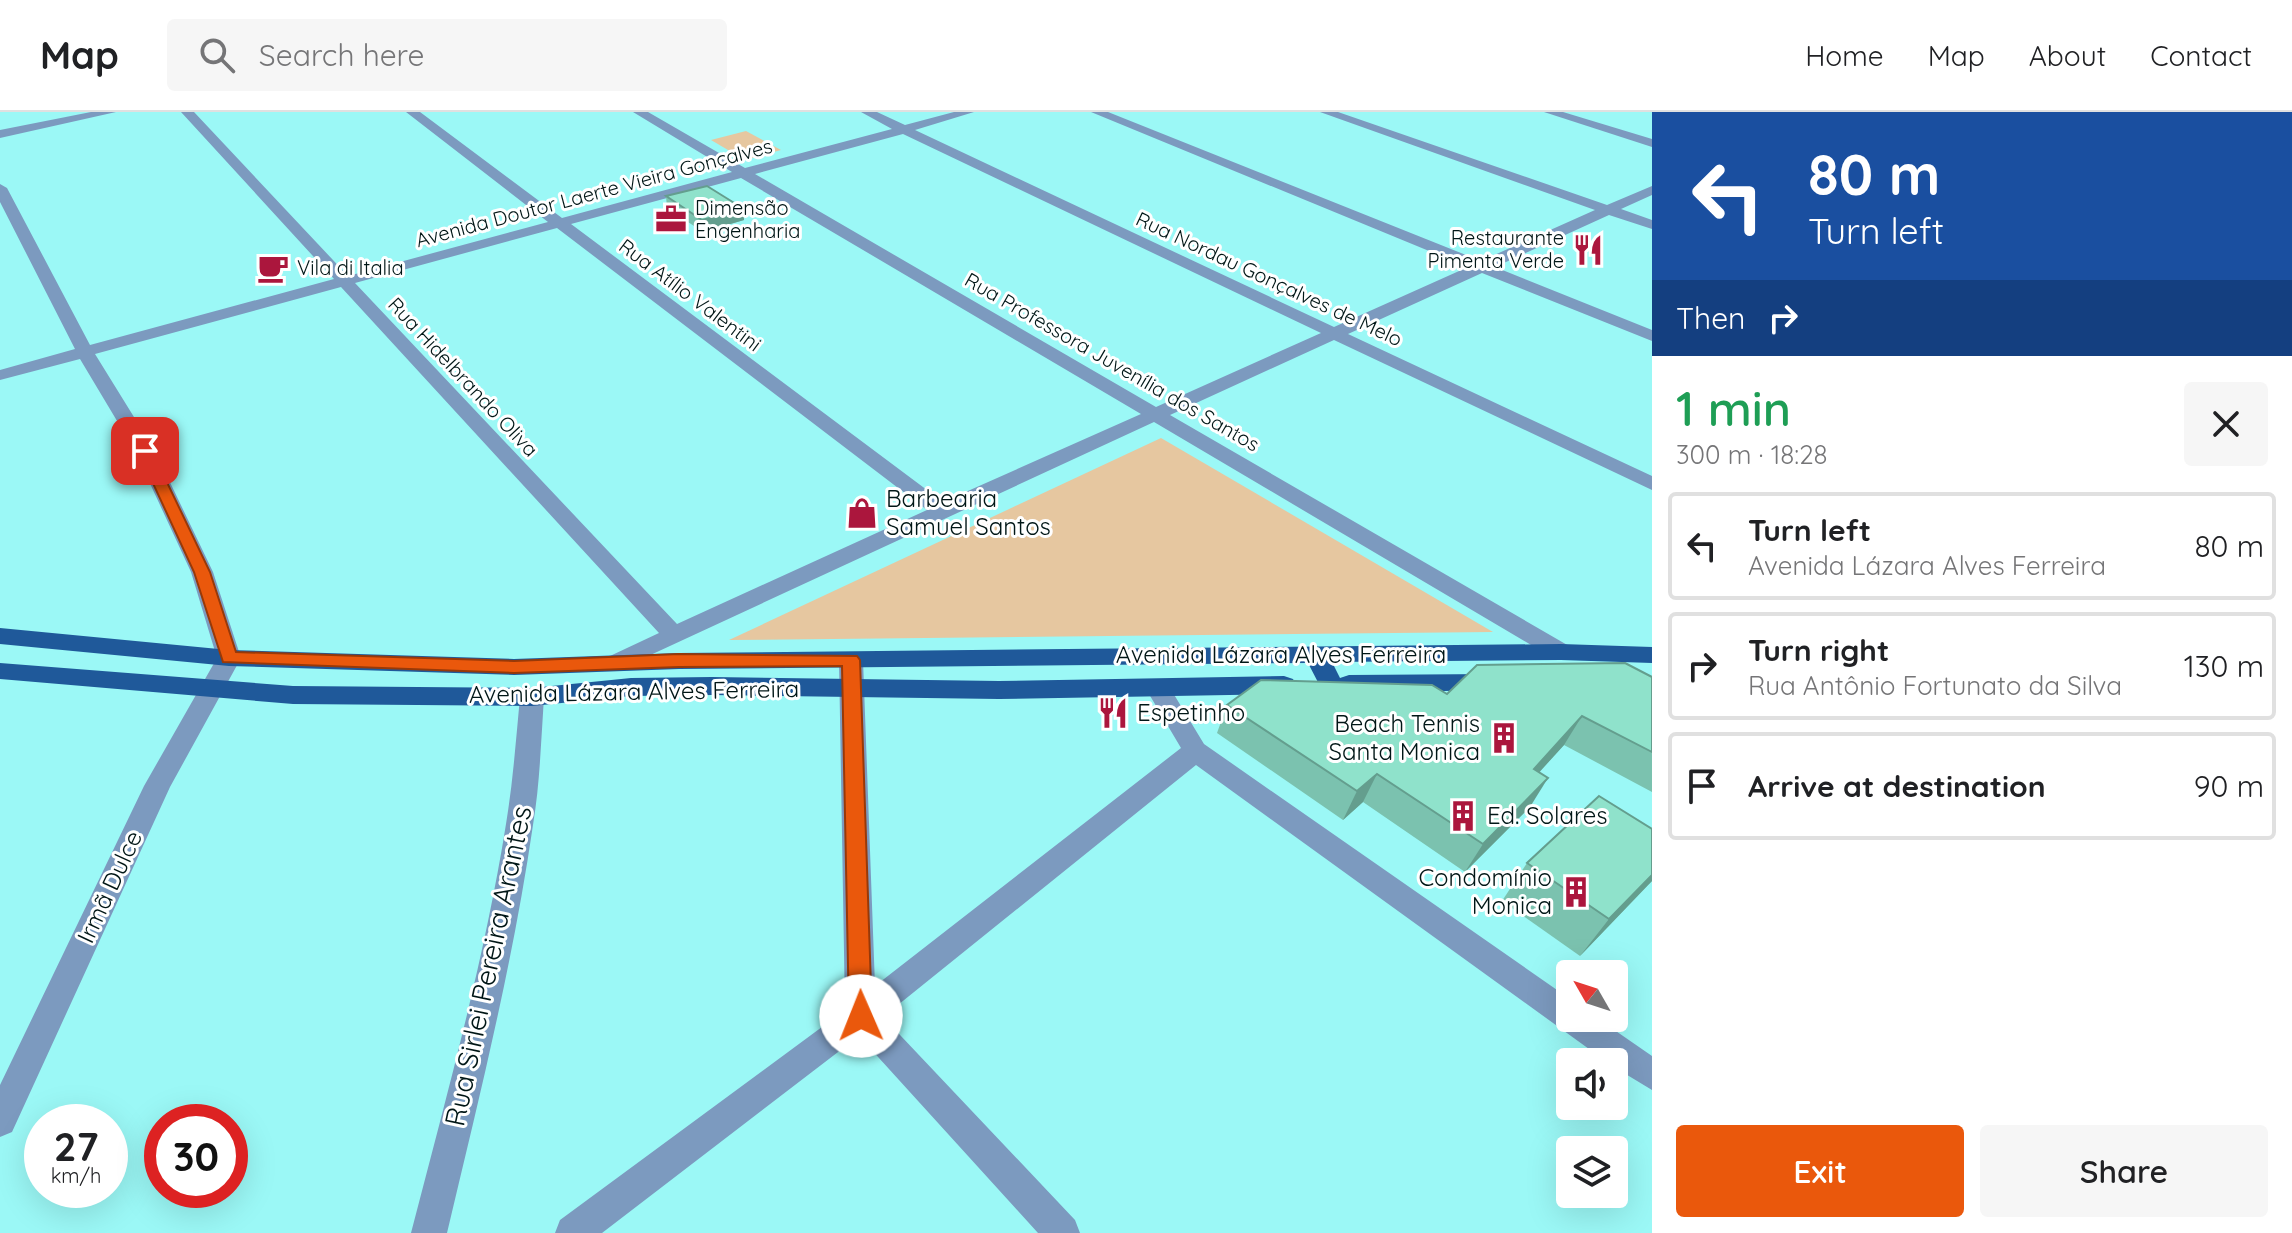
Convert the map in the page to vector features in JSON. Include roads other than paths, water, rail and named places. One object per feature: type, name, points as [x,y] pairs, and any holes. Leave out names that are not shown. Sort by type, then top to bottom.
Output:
[{"type":"main road","name":"Avenida Lázara Alves Ferreira","points":[[0,636],[229,658],[514,667],[618,662],[1158,689],[1509,682]]},
{"type":"main road","name":"Avenida Lázara Alves Ferreira","points":[[0,671],[293,695],[532,697],[631,687],[851,674],[1316,655],[1561,652],[1652,655]]},
{"type":"main road","points":[[1316,655],[1331,684]]},
{"type":"street","points":[[0,134],[110,112]]},
{"type":"street","name":"Rua Hidelbrando Oliva","points":[[187,112],[674,635]]},
{"type":"street","name":"Rua Atílio Valentini","points":[[412,112],[942,511]]},
{"type":"street","name":"Rua Professora Juvenília dos Santos","points":[[639,112],[1561,652]]},
{"type":"street","name":"Rua Nordau Gonçalves de Melo","points":[[867,112],[1652,484]]},
{"type":"street","name":"Avenida Doutor Laerte Vieira Gonçalves","points":[[0,375],[968,112]]},
{"type":"street","points":[[1097,112],[1652,336]]},
{"type":"street","points":[[1326,112],[1652,225]]},
{"type":"street","points":[[1550,112],[1652,143]]},
{"type":"street","points":[[0,188],[85,352],[145,451],[202,572],[229,658]]},
{"type":"street","points":[[618,662],[1331,333],[1652,190]]},
{"type":"street","name":"Irmã Dulce","points":[[0,1121],[157,786],[229,658]]},
{"type":"street","points":[[851,674],[861,1016],[1062,1233]]},
{"type":"street","points":[[1158,689],[1195,751],[1556,1008]]},
{"type":"street","name":"Rua Sirlei Pereira Arantes","points":[[429,1233],[486,996],[517,841],[526,783],[532,697]]},
{"type":"street","points":[[573,1233],[861,1016],[1195,751]]},
{"type":"street","points":[[1590,1032],[1652,1075]]},
{"type":"place","name":"Dimensão Engenharia","points":[[671,219]]},
{"type":"place","name":"Restaurante Pimenta Verde","points":[[1588,250]]},
{"type":"place","name":"Vila di Italia","points":[[273,268]]},
{"type":"place","name":"Barbearia Samuel Santos","points":[[862,513]]},
{"type":"place","name":"Espetinho","points":[[1113,713]]},
{"type":"place","name":"Beach Tennis Santa Monica","points":[[1504,738]]},
{"type":"place","name":"Ed. Solares","points":[[1463,816]]},
{"type":"place","name":"Condomínio Monica","points":[[1576,892]]}]
